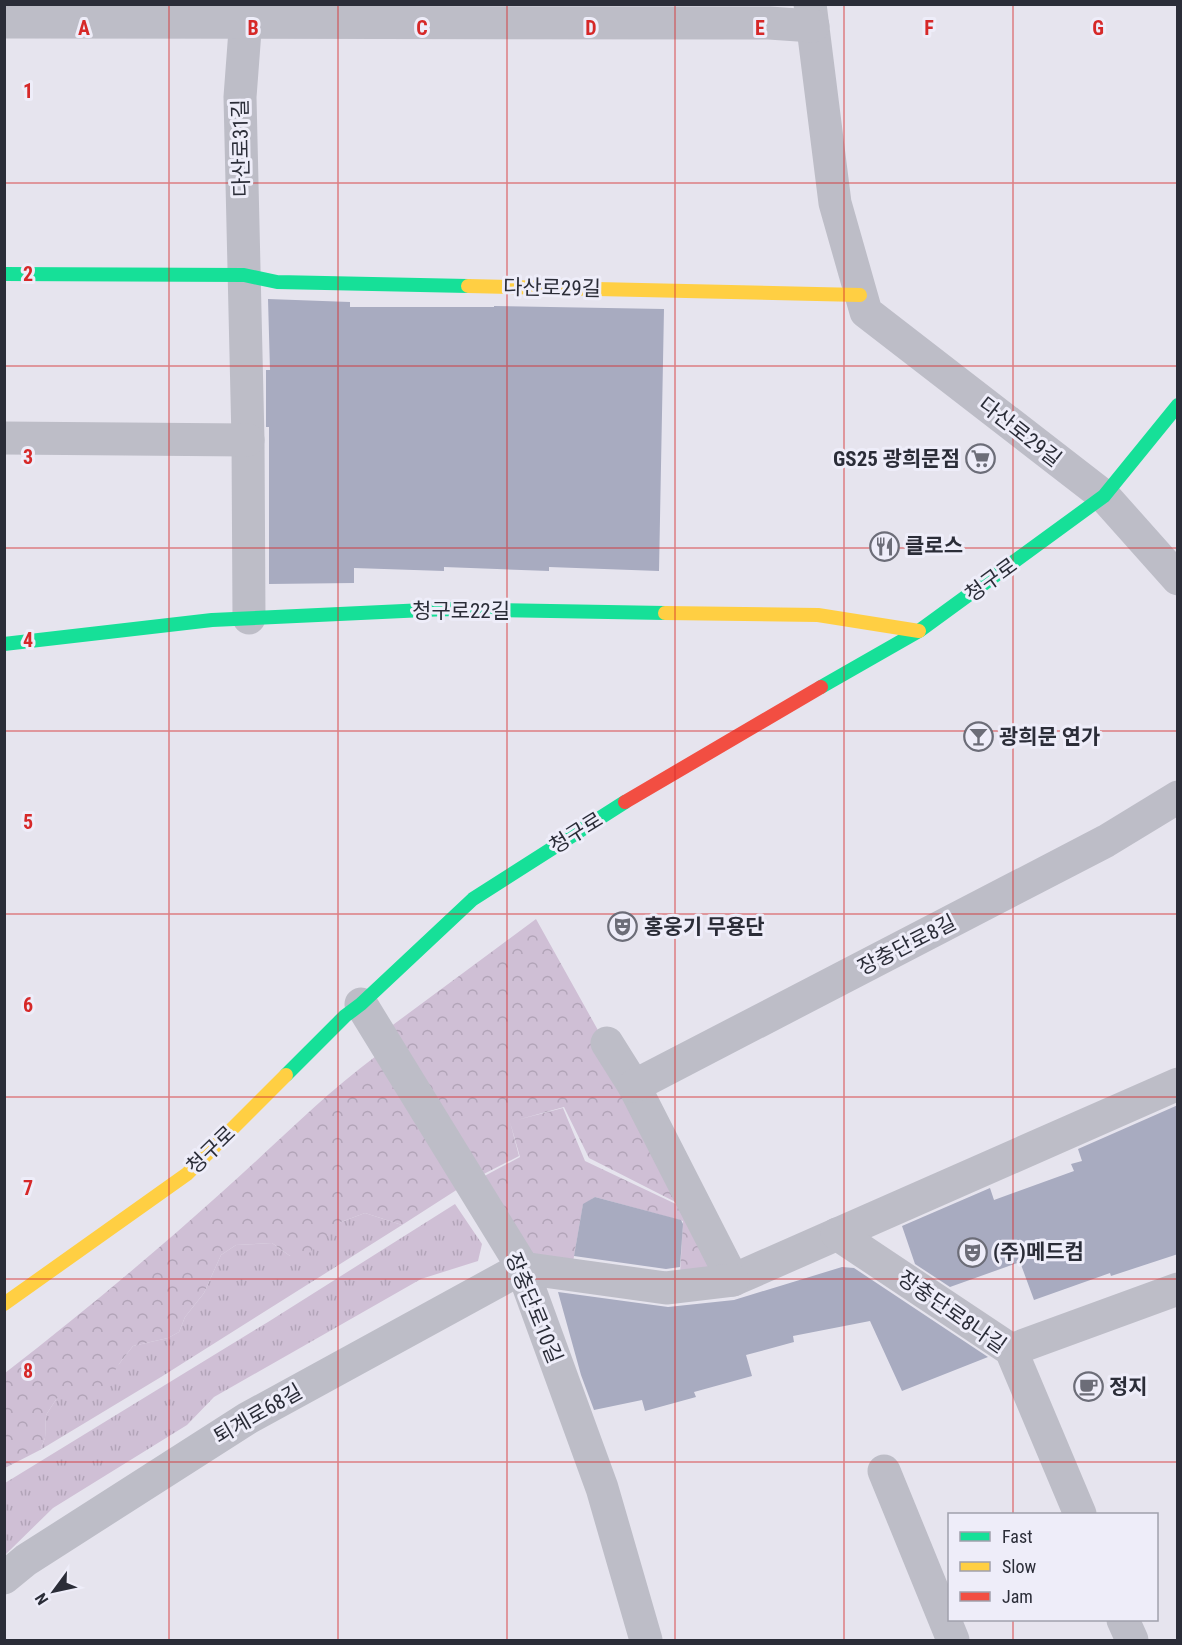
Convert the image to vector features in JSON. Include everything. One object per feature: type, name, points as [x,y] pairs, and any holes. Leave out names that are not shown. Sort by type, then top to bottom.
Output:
[{"type":"street","name":"다산로29길","points":[[246,13],[757,23],[812,15],[835,203],[866,312],[1104,496]]},
{"type":"street","points":[[4,22],[246,13]]},
{"type":"street","name":"다산로31길","points":[[246,13],[240,97],[248,440],[249,618]]},
{"type":"street","points":[[4,274],[244,275]]},
{"type":"street","name":"다산로29길","points":[[244,275],[277,282],[860,295]]},
{"type":"street","name":"청구로","points":[[4,1304],[187,1173],[345,1016],[361,1004],[473,898],[647,788],[919,631],[1104,496],[1178,405]]},
{"type":"street","points":[[4,438],[248,440]]},
{"type":"street","points":[[1104,496],[1178,579]]},
{"type":"street","name":"청구로22길","points":[[4,644],[212,620],[446,609],[818,615],[919,631]]},
{"type":"street","name":"장충단로8길","points":[[634,1086],[1106,841],[1178,797]]},
{"type":"street","name":"장충단로10길","points":[[361,1004],[522,1268],[602,1488],[646,1641]]},
{"type":"street","points":[[607,1043],[634,1086],[733,1280]]},
{"type":"street","points":[[522,1268],[666,1288],[733,1280],[1178,1084]]},
{"type":"street","name":"장충단로8나길","points":[[837,1234],[1011,1350],[1079,1513]]},
{"type":"street","name":"퇴계로68길","points":[[4,1578],[26,1560],[248,1418],[522,1268]]},
{"type":"street","points":[[1011,1350],[1178,1289]]},
{"type":"street","points":[[884,1471],[953,1641]]},
{"type":"street","points":[[1124,1621],[1132,1641]]},
{"type":"green space","points":[[536,919],[701,1215],[589,1158],[564,1107],[517,1120],[563,1108],[585,1161],[699,1215],[724,1270],[680,1274],[683,1221],[595,1197],[583,1205],[573,1262],[526,1258],[477,1180],[520,1157],[510,1122],[519,1156],[476,1178],[386,1030]]},
{"type":"green space","points":[[376,1056],[458,1189],[402,1225],[365,1213],[341,1222],[308,1254],[290,1256],[272,1243],[236,1245],[221,1255],[204,1293],[185,1317],[179,1332],[168,1338],[133,1346],[102,1391],[84,1403],[57,1398],[46,1415],[45,1438],[40,1450],[5,1468],[5,1373],[142,1262],[317,1105]]},
{"type":"green space","points":[[455,1204],[482,1244],[478,1261],[421,1279],[214,1397],[187,1425],[53,1508],[5,1555],[5,1483]]},
{"type":"green space","points":[[365,1213],[402,1225],[161,1377],[40,1450],[45,1438],[46,1415],[57,1398],[119,1364],[133,1346],[168,1338],[179,1332],[185,1317],[204,1293],[221,1255],[236,1245],[272,1243],[290,1256],[341,1222]]},
{"type":"building","points":[[268,299],[350,302],[350,307],[494,306],[664,309],[659,571],[549,567],[549,571],[444,567],[444,571],[354,568],[354,583],[269,584],[269,427],[266,427],[266,370],[270,370]]},
{"type":"building","points":[[1178,1105],[1178,1254],[1111,1276],[1110,1273],[1034,1300],[1020,1262],[950,1287],[915,1264],[902,1226],[990,1188],[994,1200],[1074,1171],[1071,1164],[1082,1161],[1078,1149]]},
{"type":"building","points":[[595,1197],[681,1220],[683,1224],[680,1267],[666,1269],[574,1256],[583,1204]]},
{"type":"building","points":[[842,1267],[854,1268],[988,1357],[902,1391],[870,1321],[793,1336],[794,1342],[746,1355],[752,1376],[694,1392],[696,1397],[645,1411],[642,1400],[594,1410],[581,1375],[558,1292],[668,1307],[734,1300]]},
{"type":"traffic: fast","points":[[4,274],[244,275],[277,282],[468,286]]},
{"type":"traffic: fast","points":[[821,687],[919,631],[1104,496],[1178,405]]},
{"type":"traffic: fast","points":[[4,644],[212,620],[446,609],[665,613]]},
{"type":"traffic: fast","points":[[286,1075],[345,1016],[361,1004],[473,899],[625,802]]},
{"type":"traffic: slow","points":[[468,286],[860,295]]},
{"type":"traffic: slow","points":[[665,613],[818,615],[919,631]]},
{"type":"traffic: slow","points":[[4,1304],[187,1174],[286,1075]]},
{"type":"traffic: jam","points":[[625,802],[821,687]]},
{"type":"place","name":"GS25 광희문점","points":[[981,459]]},
{"type":"place","name":"클로스","points":[[884,546]]},
{"type":"place","name":"광희문 연가","points":[[978,737]]},
{"type":"place","name":"홍웅기 무용단","points":[[623,927]]},
{"type":"place","name":"(주)메드컴","points":[[972,1252]]},
{"type":"place","name":"정지","points":[[1088,1387]]}]
